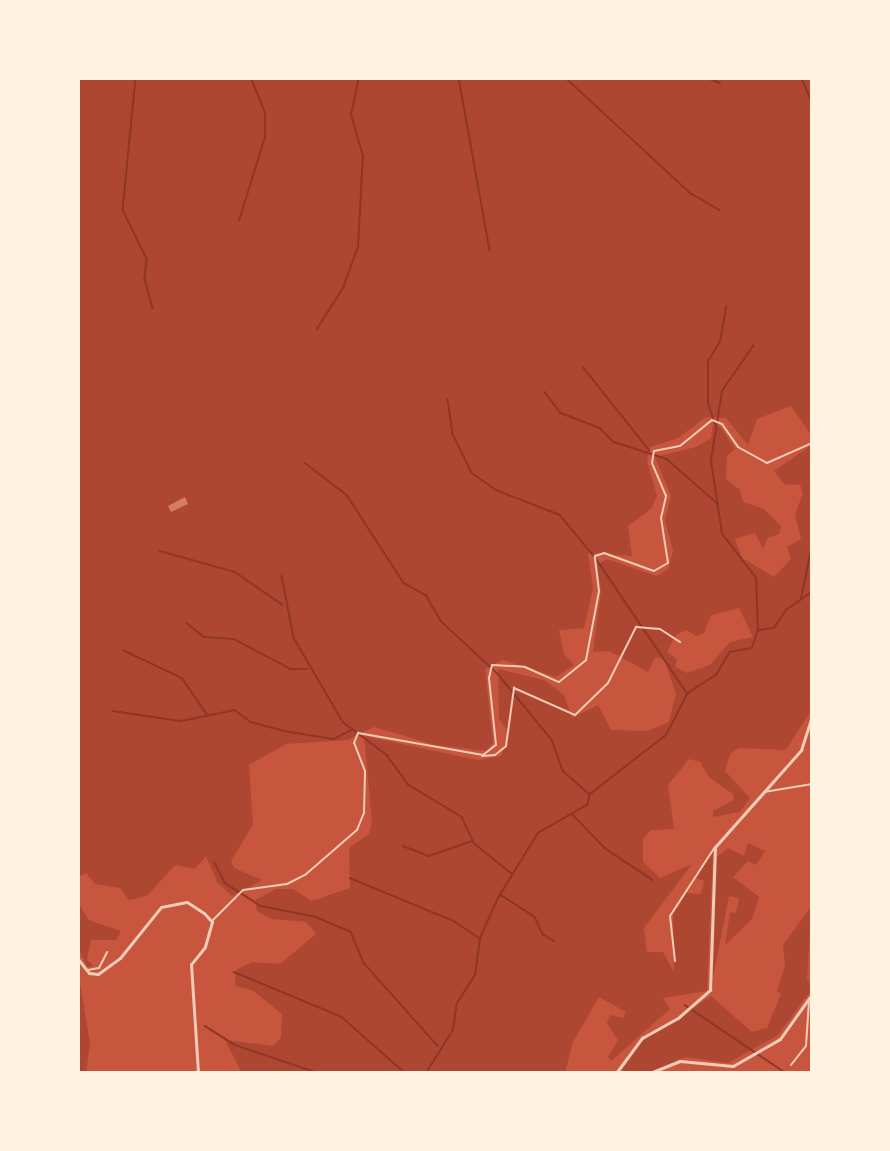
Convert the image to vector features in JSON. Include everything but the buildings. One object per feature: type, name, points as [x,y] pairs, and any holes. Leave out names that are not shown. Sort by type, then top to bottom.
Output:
[{"type":"street","points":[[476,756],[496,745],[489,678],[492,665],[525,667],[559,682],[586,660],[599,591],[596,555],[635,561],[654,571],[666,566],[669,546],[661,518],[666,496],[652,464],[654,451],[680,446],[712,420],[722,424],[738,447],[766,464],[812,443]]},
{"type":"street","points":[[198,1073],[191,964],[205,947],[212,922],[243,890],[287,884],[305,875],[357,830],[364,813],[365,771],[354,743],[358,733],[391,735],[476,756],[490,757],[504,749],[514,688],[573,716],[608,683],[636,627],[660,629],[680,642]]},
{"type":"street","points":[[675,961],[669,916],[715,847],[805,744],[812,716]]},
{"type":"street","points":[[764,792],[812,784]]},
{"type":"street","points":[[616,1073],[642,1038],[678,1018],[710,990],[715,847]]},
{"type":"street","points":[[78,959],[85,970],[93,975],[115,963],[153,914],[169,904],[191,903],[212,922]]},
{"type":"street","points":[[85,970],[99,968],[107,952]]},
{"type":"street","points":[[650,1073],[680,1061],[733,1066],[780,1039],[812,994]]},
{"type":"street","points":[[791,1065],[806,1046],[809,998]]},
{"type":"shaded area","points":[[78,78],[812,78],[812,436],[791,406],[757,419],[748,445],[726,418],[706,417],[678,438],[650,447],[647,461],[657,496],[651,509],[628,526],[632,556],[588,553],[593,588],[584,628],[559,630],[564,654],[574,665],[556,677],[503,660],[485,669],[493,742],[487,751],[435,745],[374,727],[348,740],[286,744],[249,765],[253,825],[231,861],[234,868],[262,880],[232,896],[217,882],[206,856],[195,869],[175,865],[147,896],[129,900],[120,888],[95,884],[86,873],[78,877]]},
{"type":"shaded area","points":[[713,425],[721,427],[735,449],[727,456],[726,479],[740,490],[743,502],[764,509],[781,526],[779,534],[767,538],[763,549],[755,533],[735,539],[742,558],[774,577],[791,559],[787,547],[801,539],[795,515],[803,493],[800,485],[784,484],[774,471],[812,445],[812,709],[786,750],[739,748],[730,754],[725,771],[750,798],[740,812],[713,817],[713,811],[734,800],[733,794],[709,777],[700,762],[689,759],[668,785],[674,829],[651,830],[643,839],[643,862],[660,878],[692,864],[644,928],[647,952],[663,952],[674,972],[673,915],[686,893],[701,894],[704,881],[694,877],[713,853],[707,991],[663,998],[670,1009],[611,1061],[608,1057],[618,1040],[607,1023],[610,1015],[623,1018],[626,1012],[599,997],[573,1042],[565,1073],[242,1073],[225,1040],[274,1046],[281,1037],[282,1014],[252,990],[235,986],[236,970],[252,962],[280,964],[316,934],[306,922],[272,919],[257,911],[255,900],[276,889],[293,889],[312,901],[350,888],[349,848],[369,834],[372,822],[364,736],[478,760],[501,756],[509,733],[499,719],[498,669],[544,680],[564,695],[572,718],[598,705],[611,730],[647,731],[669,722],[676,694],[664,659],[655,657],[648,672],[609,651],[593,652],[601,590],[597,565],[607,559],[657,576],[668,569],[673,551],[665,520],[671,496],[655,457],[696,447],[711,438]],"holes":[[[739,608],[753,637],[730,642],[710,665],[687,673],[675,667],[677,659],[667,652],[676,635],[686,630],[696,636],[704,633],[711,615]]]},
{"type":"shaded area","points":[[748,843],[765,851],[756,865],[748,861],[733,877],[759,897],[752,919],[725,945],[730,912],[736,913],[739,898],[729,896],[713,978],[717,857],[728,848],[744,856]]},
{"type":"shaded area","points":[[78,903],[89,920],[121,931],[116,940],[91,940],[87,959],[93,966],[87,967],[78,947]]},
{"type":"shaded area","points":[[812,905],[807,978],[812,989],[778,1035],[728,1063],[686,1057],[647,1073],[620,1073],[642,1041],[711,996],[752,1032],[767,1028],[781,994],[777,991],[785,966],[783,945]]},
{"type":"shaded area","points":[[78,971],[90,1044],[86,1073],[78,1073]]},
{"type":"waterway","points":[[136,78],[123,210],[147,259],[145,279],[153,308]]},
{"type":"waterway","points":[[239,221],[265,137],[265,113],[251,78]]},
{"type":"waterway","points":[[317,329],[343,288],[358,247],[363,156],[351,115],[359,78]]},
{"type":"waterway","points":[[459,78],[490,250]]},
{"type":"waterway","points":[[566,78],[690,193],[719,210]]},
{"type":"waterway","points":[[708,78],[720,83]]},
{"type":"waterway","points":[[802,78],[812,102]]},
{"type":"waterway","points":[[715,425],[708,404],[708,361],[720,342],[726,307]]},
{"type":"waterway","points":[[426,1073],[453,1030],[457,1003],[475,975],[480,938],[498,898],[538,833],[587,805],[590,794],[666,735],[688,693],[716,675],[730,652],[752,648],[758,630],[756,578],[722,534],[711,461],[722,391],[753,346]]},
{"type":"waterway","points":[[583,367],[650,451]]},
{"type":"waterway","points":[[545,392],[561,413],[600,428],[614,442],[667,459],[717,503]]},
{"type":"waterway","points":[[448,399],[453,434],[472,473],[496,490],[560,515],[594,556]]},
{"type":"waterway","points":[[305,463],[347,495],[404,583],[426,595],[441,621],[498,674],[552,740],[563,771],[589,794]]},
{"type":"waterway","points":[[812,519],[812,540]]},
{"type":"waterway","points":[[801,599],[812,545]]},
{"type":"waterway","points":[[160,551],[235,572],[283,605]]},
{"type":"waterway","points":[[597,560],[687,693]]},
{"type":"waterway","points":[[282,576],[294,638],[343,722],[387,755],[409,785],[462,817],[474,843],[511,873]]},
{"type":"waterway","points":[[759,630],[774,628],[786,610],[812,592]]},
{"type":"waterway","points":[[187,623],[204,637],[234,639],[291,669],[307,669]]},
{"type":"waterway","points":[[123,650],[182,678],[207,714]]},
{"type":"waterway","points":[[113,711],[181,721],[235,710],[251,722],[284,731],[334,739],[352,730]]},
{"type":"waterway","points":[[573,815],[606,849],[653,880]]},
{"type":"waterway","points":[[403,846],[429,856],[472,841]]},
{"type":"waterway","points":[[215,863],[225,883],[261,906],[316,917],[351,932],[364,963],[438,1046]]},
{"type":"waterway","points":[[350,878],[454,921],[479,938]]},
{"type":"waterway","points":[[501,895],[535,917],[543,934],[554,941]]},
{"type":"waterway","points":[[234,972],[342,1017],[405,1073]]},
{"type":"waterway","points":[[685,1005],[786,1073]]},
{"type":"waterway","points":[[205,1026],[235,1045],[318,1073]]}]
